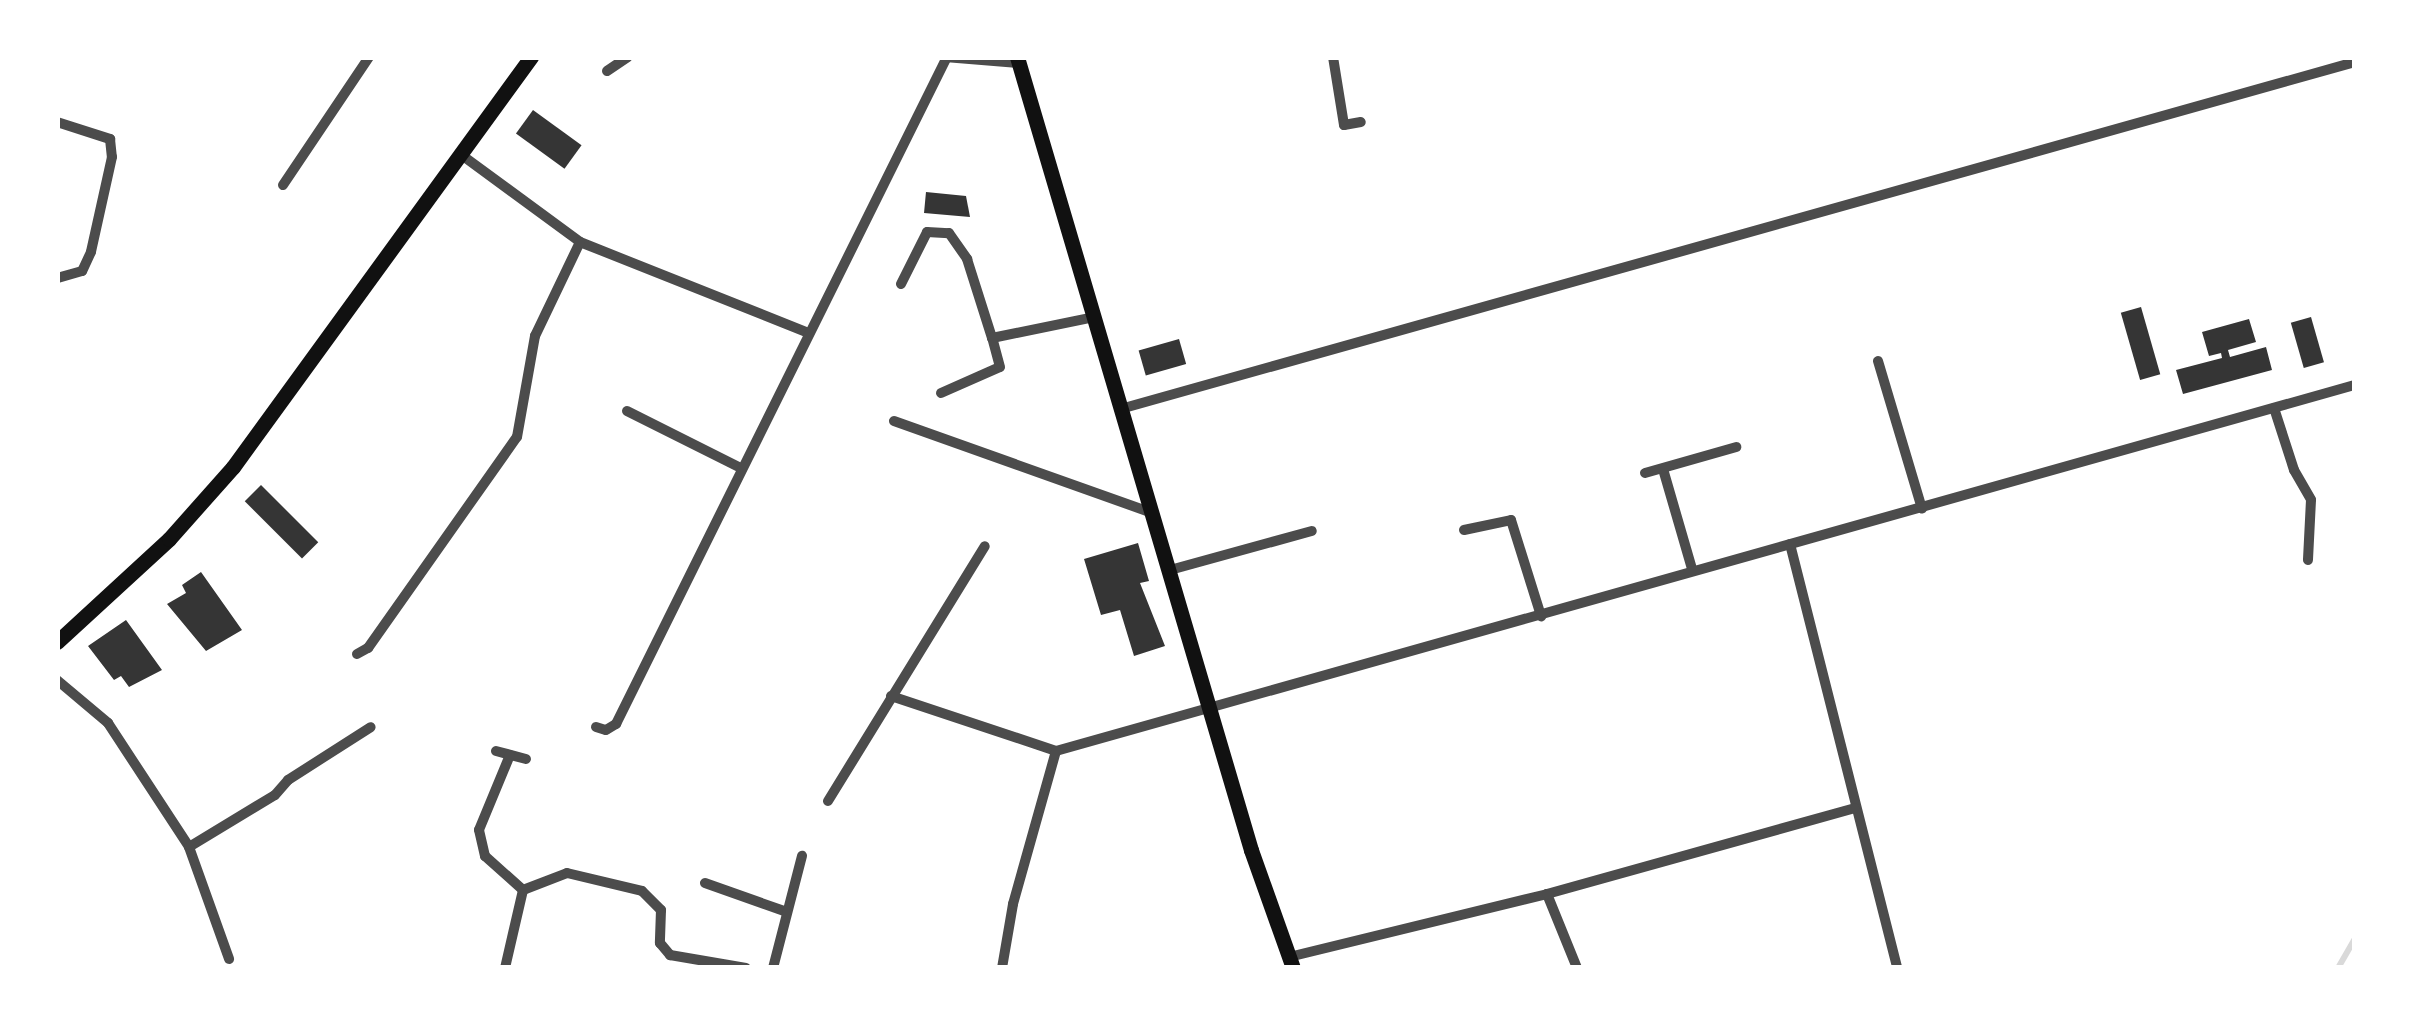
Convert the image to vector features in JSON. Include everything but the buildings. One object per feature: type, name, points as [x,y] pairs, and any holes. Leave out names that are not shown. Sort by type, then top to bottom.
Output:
[{"type":"main road","points":[[57,642],[170,539],[233,467],[531,57]]},
{"type":"main road","points":[[1018,60],[1210,709],[1291,963]]},
{"type":"street","points":[[283,185],[369,57]]},
{"type":"street","points":[[607,70],[628,57]]},
{"type":"street","points":[[596,727],[606,730],[616,724],[946,57],[1018,60]]},
{"type":"street","points":[[1333,57],[1344,125],[1361,122]]},
{"type":"street","points":[[1124,408],[2355,62]]},
{"type":"street","points":[[57,122],[110,139],[112,157],[91,252],[82,271],[57,278]]},
{"type":"street","points":[[463,156],[580,242],[806,332]]},
{"type":"street","points":[[902,284],[927,232],[949,233],[967,259],[1000,367],[940,393]]},
{"type":"street","points":[[357,654],[368,648],[517,437],[535,336],[580,242]]},
{"type":"street","points":[[992,338],[1094,317]]},
{"type":"street","points":[[1878,361],[1922,509]]},
{"type":"street","points":[[892,696],[1056,751],[2355,385]]},
{"type":"street","points":[[2274,409],[2294,470],[2311,500],[2308,560]]},
{"type":"street","points":[[627,411],[741,468]]},
{"type":"street","points":[[894,421],[1153,513]]},
{"type":"street","points":[[1645,473],[1736,447]]},
{"type":"street","points":[[1663,469],[1692,569]]},
{"type":"street","points":[[1464,530],[1510,520],[1540,616]]},
{"type":"street","points":[[1169,570],[1312,531]]},
{"type":"street","points":[[1790,544],[1897,968]]},
{"type":"street","points":[[828,800],[985,546]]},
{"type":"street","points":[[57,680],[108,723],[189,847],[229,958]]},
{"type":"street","points":[[189,847],[275,795],[289,780],[371,727]]},
{"type":"street","points":[[496,751],[526,759]]},
{"type":"street","points":[[1002,968],[1013,904],[1056,751]]},
{"type":"street","points":[[510,755],[479,830],[485,856],[524,890]]},
{"type":"street","points":[[1291,963],[1854,808]]},
{"type":"street","points":[[773,968],[802,856]]},
{"type":"street","points":[[524,890],[567,873],[642,891],[661,910],[660,943],[670,955],[746,968]]},
{"type":"street","points":[[705,883],[788,912]]},
{"type":"street","points":[[506,968],[524,890]]},
{"type":"street","points":[[1547,894],[1577,968]]},
{"type":"waterway","points":[[2338,968],[2355,939]]}]
